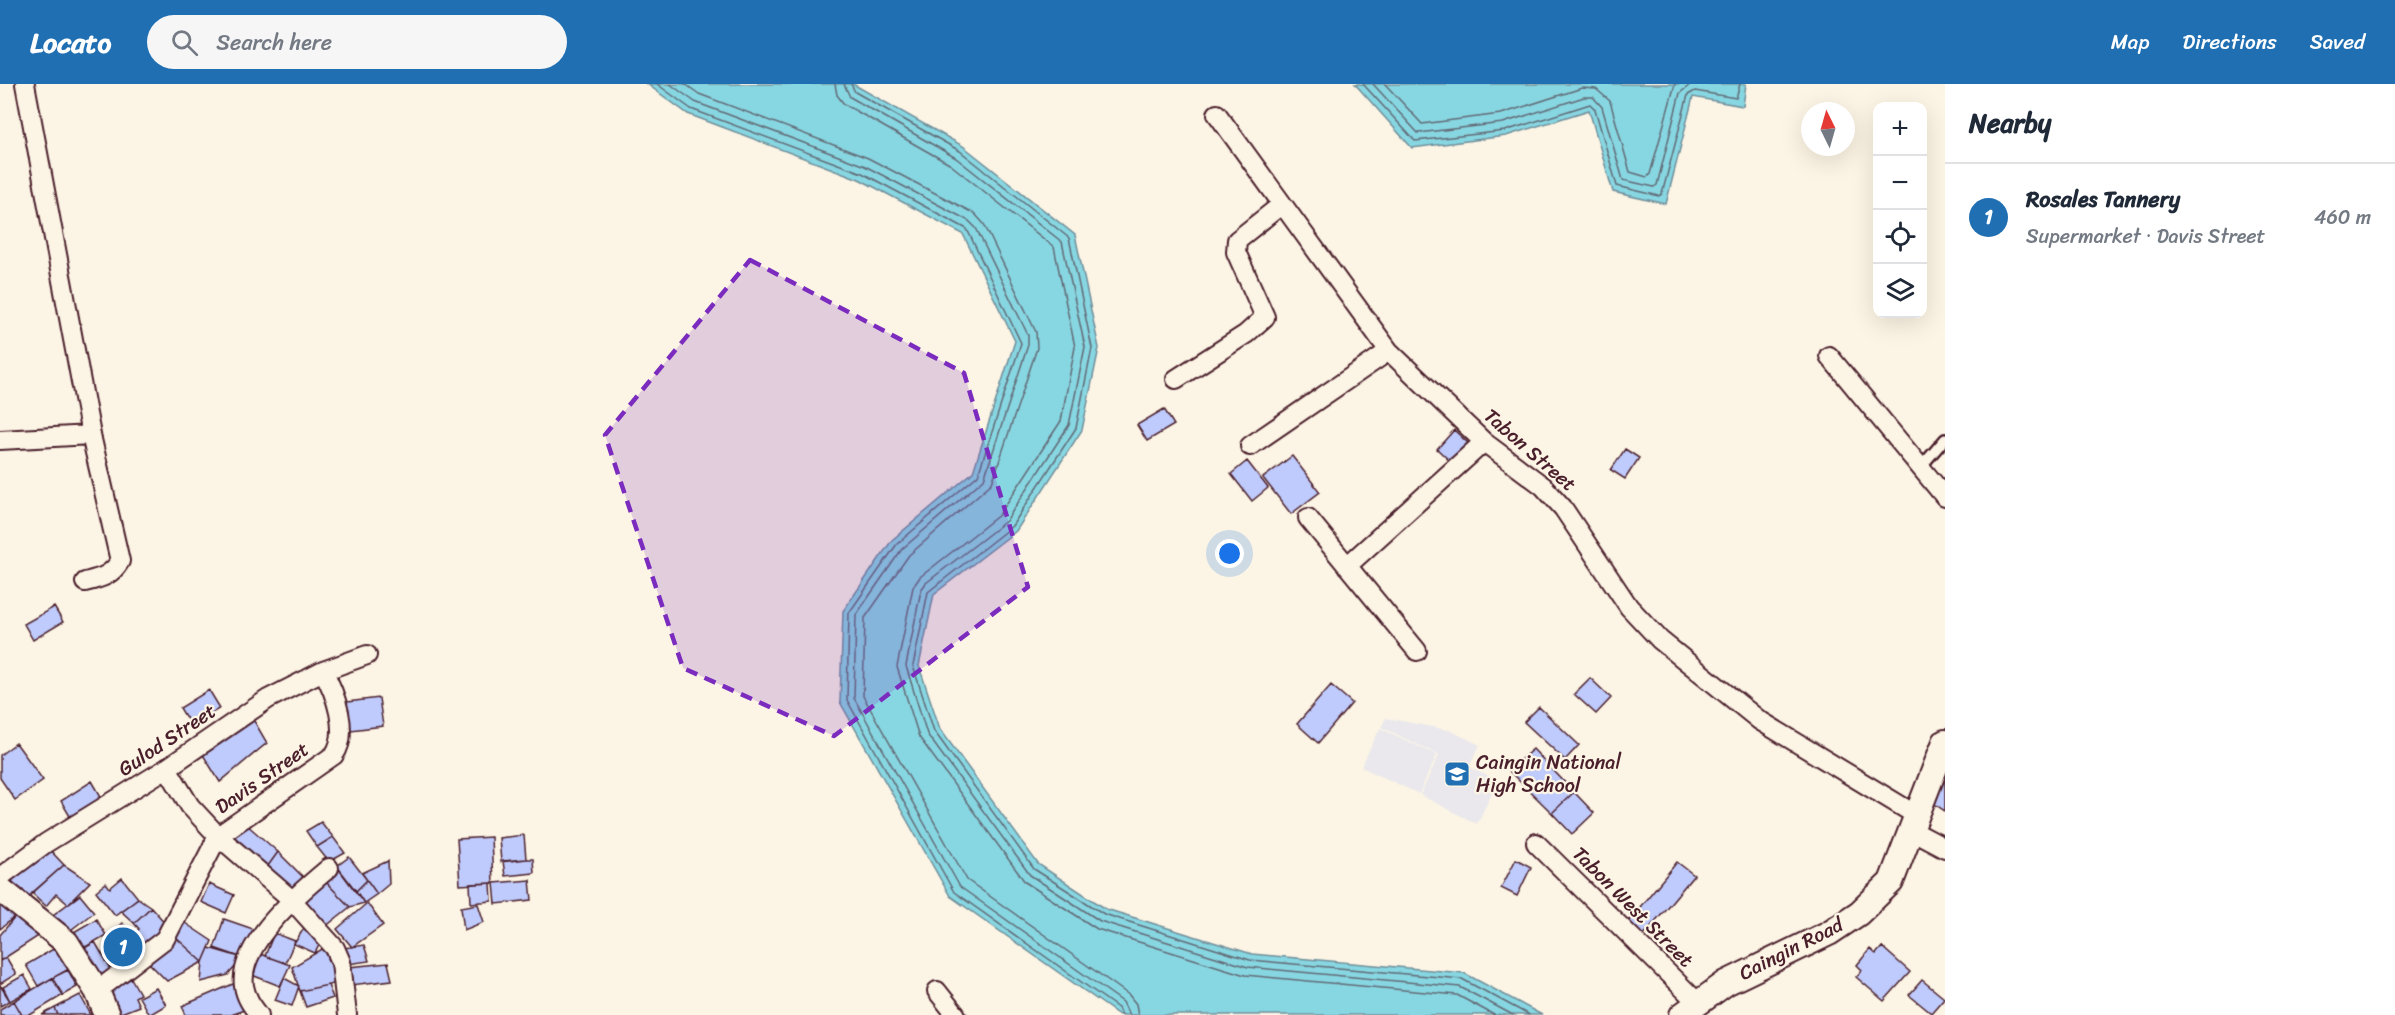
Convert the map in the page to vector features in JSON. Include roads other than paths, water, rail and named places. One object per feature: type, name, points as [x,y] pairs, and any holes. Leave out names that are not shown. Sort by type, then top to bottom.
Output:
[{"type":"street","points":[[25,84],[91,435],[120,561],[114,572],[85,582]]},
{"type":"street","name":"Tabon Street","points":[[1217,114],[1389,351],[1484,442],[1543,486],[1563,508],[1629,607],[1660,640],[1759,720],[1914,822],[1945,848]]},
{"type":"street","points":[[1176,379],[1246,334],[1265,317],[1236,252],[1237,240],[1281,205]]},
{"type":"street","points":[[1250,446],[1389,351]]},
{"type":"street","points":[[1829,356],[1945,497]]},
{"type":"street","points":[[0,440],[91,435]]},
{"type":"street","points":[[1347,566],[1484,442]]},
{"type":"street","points":[[1308,518],[1417,651]]},
{"type":"street","name":"Gulod Street","points":[[0,878],[46,843],[167,768],[267,699],[323,671],[367,655]]},
{"type":"street","name":"Davis Street","points":[[97,991],[165,939],[218,836],[334,755],[342,739],[335,698],[323,671]]},
{"type":"street","name":"Caingin Road","points":[[1686,1012],[1726,983],[1828,933],[1859,913],[1891,882],[1945,742]]},
{"type":"street","points":[[167,768],[190,806],[218,836],[291,899],[335,948],[341,962],[347,1015]]},
{"type":"street","name":"Tabon West Street","points":[[1536,843],[1686,1012]]},
{"type":"street","points":[[259,1015],[247,998],[245,973],[252,952],[291,899],[329,868]]},
{"type":"street","points":[[0,889],[66,942],[97,991],[106,1015]]},
{"type":"street","points":[[937,991],[956,1015]]},
{"type":"lane","points":[[1920,468],[1945,439]]},
{"type":"water","points":[[647,84],[853,84],[963,146],[1075,235],[1099,348],[1082,430],[1016,531],[934,594],[919,666],[940,729],[1038,864],[1106,909],[1252,954],[1464,973],[1542,1015],[1119,1015],[950,896],[840,702],[843,611],[892,540],[973,472],[1015,341],[963,234],[859,179],[688,114]]},
{"type":"water","points":[[1355,84],[1746,84],[1743,106],[1693,97],[1666,204],[1613,192],[1589,110],[1506,136],[1412,148]]},
{"type":"place","name":"Caingin National High School","points":[[1457,774]]},
{"type":"place","name":"Rosales Tannery","points":[[123,947]]}]
